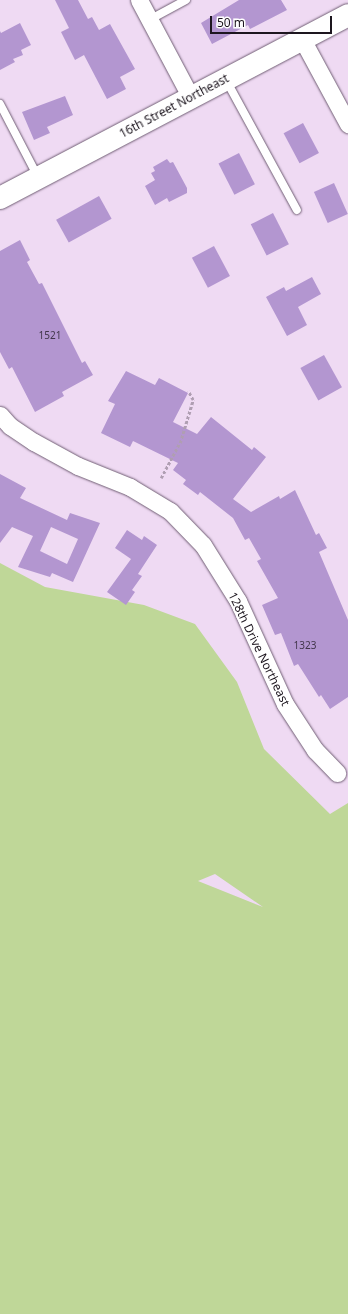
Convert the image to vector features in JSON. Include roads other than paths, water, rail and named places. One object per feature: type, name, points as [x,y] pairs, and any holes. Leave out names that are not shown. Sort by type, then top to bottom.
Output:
[{"type":"street","points":[[139,0],[191,98]]},
{"type":"street","name":"16th Street Northeast","points":[[0,198],[348,15]]},
{"type":"street","points":[[302,39],[348,124]]},
{"type":"street","name":"128th Drive Northeast","points":[[0,414],[10,426],[34,442],[78,466],[130,486],[170,512],[203,545],[238,601],[285,704],[315,750],[337,773]]},
{"type":"lane","points":[[149,20],[186,0]]},
{"type":"lane","points":[[225,79],[297,210]]},
{"type":"lane","points":[[0,104],[38,178]]}]
